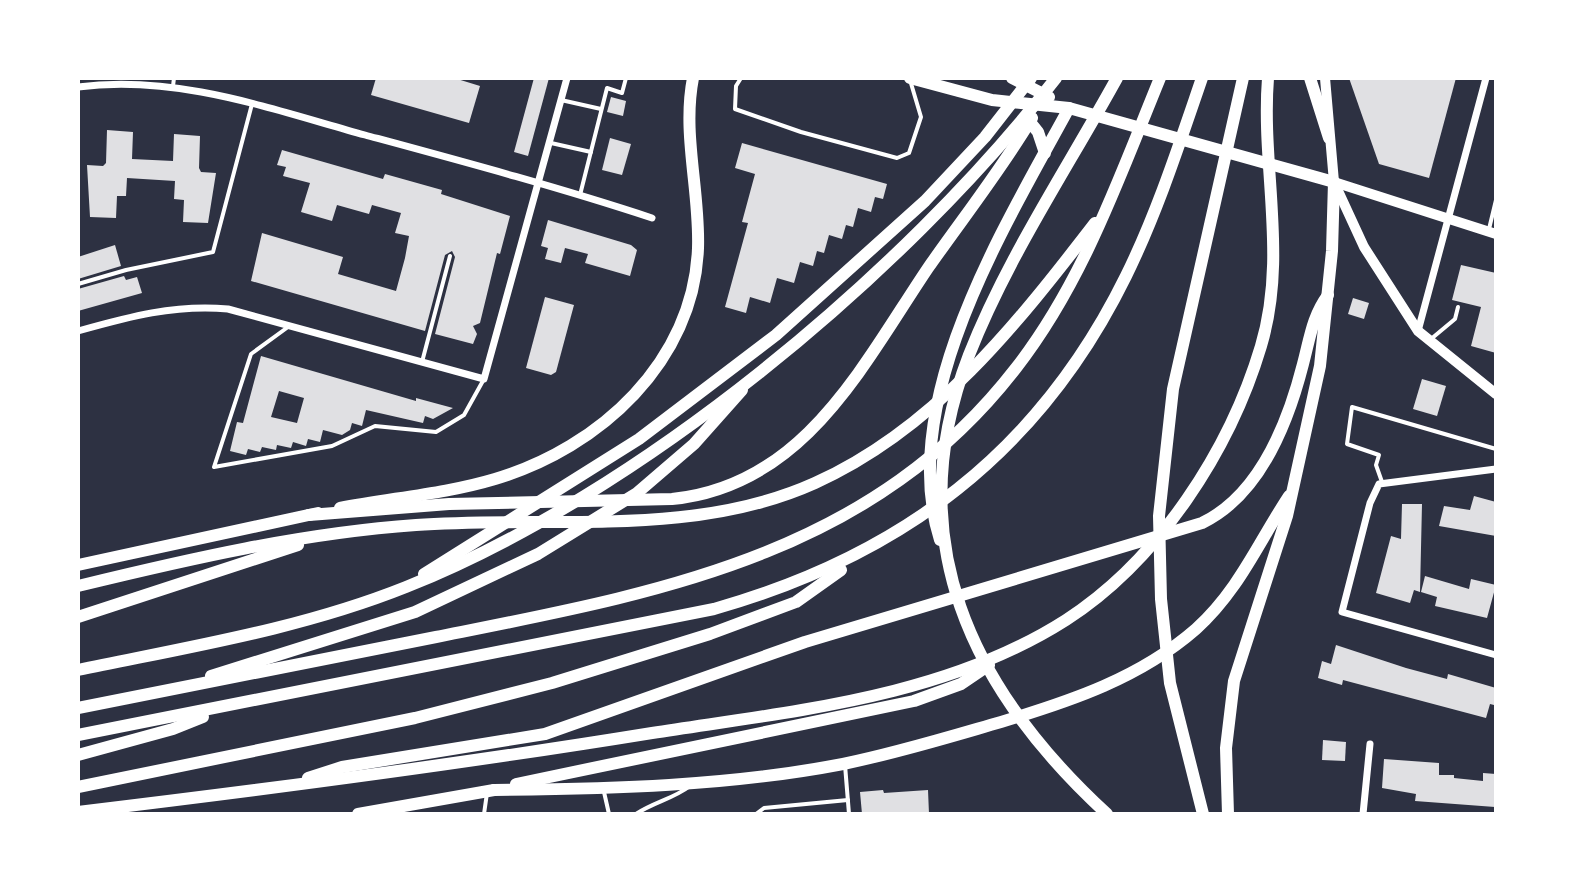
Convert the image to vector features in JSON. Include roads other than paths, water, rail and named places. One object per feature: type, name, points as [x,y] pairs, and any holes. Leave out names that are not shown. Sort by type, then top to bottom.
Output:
[{"type":"highway","points":[[78,565],[507,475],[574,442],[643,386],[673,343],[695,278],[698,224],[689,127],[693,78]]},
{"type":"highway","points":[[909,78],[991,100],[1069,108],[1334,182],[1328,295],[1315,391],[1289,496],[1287,516],[1234,681],[1226,748],[1228,814]]},
{"type":"highway","points":[[1012,78],[1069,108]]},
{"type":"highway","points":[[406,587],[460,549],[547,499],[639,439],[776,335],[925,201],[985,137],[1031,78]]},
{"type":"highway","points":[[950,566],[943,508],[945,451],[956,395],[977,337],[1117,78]]},
{"type":"highway","points":[[78,708],[618,599],[720,572],[818,532],[906,477],[1001,388],[1067,290],[1109,204],[1160,78]]},
{"type":"highway","points":[[78,787],[415,718],[622,662],[796,602],[937,507],[989,463],[1038,412],[1079,357],[1115,298],[1148,228],[1202,78]]},
{"type":"highway","points":[[1203,814],[1170,683],[1161,599],[1159,502],[1173,389],[1243,78]]},
{"type":"highway","points":[[358,814],[404,810],[914,701],[961,684],[1018,646],[1075,614],[1136,559],[1188,495],[1242,398],[1268,320],[1276,251],[1268,144],[1268,78]]},
{"type":"highway","points":[[1310,78],[1329,138]]},
{"type":"highway","points":[[309,515],[516,502],[652,500],[704,494],[749,478],[777,461],[817,426],[858,377],[1054,81]]},
{"type":"highway","points":[[78,670],[274,628],[406,587],[501,544],[572,504],[652,451],[763,367],[866,279],[954,196],[1054,81]]},
{"type":"highway","points":[[1013,103],[1030,121],[1045,153]]},
{"type":"highway","points":[[1069,108],[985,265],[958,333],[944,380],[930,480],[936,525],[965,622],[989,674],[1012,711],[1046,753],[1107,814]]},
{"type":"highway","points":[[78,586],[264,544],[389,527],[683,517],[736,509],[790,494],[866,456],[936,402],[984,358],[1109,204]]},
{"type":"highway","points":[[283,787],[342,767],[545,734],[805,642],[1202,523],[1238,498],[1259,471],[1297,387],[1314,313],[1328,295]]},
{"type":"highway","points":[[174,689],[242,664],[394,620],[528,560],[637,493],[694,444],[763,367]]},
{"type":"highway","points":[[490,790],[603,789],[695,783],[845,763],[1041,710],[1142,667],[1185,638],[1222,603],[1255,557],[1289,496]]},
{"type":"highway","points":[[78,617],[269,556],[315,537]]},
{"type":"highway","points":[[78,735],[703,612],[803,581],[877,545]]},
{"type":"highway","points":[[78,812],[555,749],[827,704],[915,685],[1018,646]]},
{"type":"highway","points":[[78,755],[173,729],[228,707]]},
{"type":"main road","points":[[1325,78],[1334,182],[1364,247],[1418,331],[1496,394]]},
{"type":"main road","points":[[1334,182],[1492,233]]},
{"type":"street","points":[[78,331],[165,309],[228,309],[484,379],[567,78]]},
{"type":"street","points":[[1418,331],[1486,78]]},
{"type":"street","points":[[78,87],[174,82],[580,195],[652,218]]},
{"type":"street","points":[[1496,469],[1382,482],[1373,492],[1342,612],[1496,655]]},
{"type":"street","points":[[1363,814],[1370,744]]},
{"type":"lane","points":[[580,195],[607,88],[622,93],[626,78]]},
{"type":"lane","points":[[741,78],[736,86],[735,109],[801,132],[897,158],[909,153],[921,117],[909,78]]},
{"type":"lane","points":[[561,100],[602,110]]},
{"type":"lane","points":[[78,284],[126,270],[213,252],[252,104]]},
{"type":"lane","points":[[548,142],[591,152]]},
{"type":"lane","points":[[1492,233],[1496,200]]},
{"type":"lane","points":[[422,362],[450,256]]},
{"type":"lane","points":[[1429,341],[1455,319],[1458,307]]},
{"type":"lane","points":[[288,327],[251,354],[214,467],[332,446],[375,426],[436,432],[464,415],[484,379]]},
{"type":"lane","points":[[1382,482],[1376,465],[1379,455],[1347,444],[1352,407],[1496,449]]},
{"type":"lane","points":[[845,763],[849,814]]},
{"type":"lane","points":[[636,814],[654,802],[676,797],[695,783]]},
{"type":"lane","points":[[603,789],[609,814]]},
{"type":"lane","points":[[484,814],[490,790]]},
{"type":"lane","points":[[756,814],[764,808],[848,800]]}]
